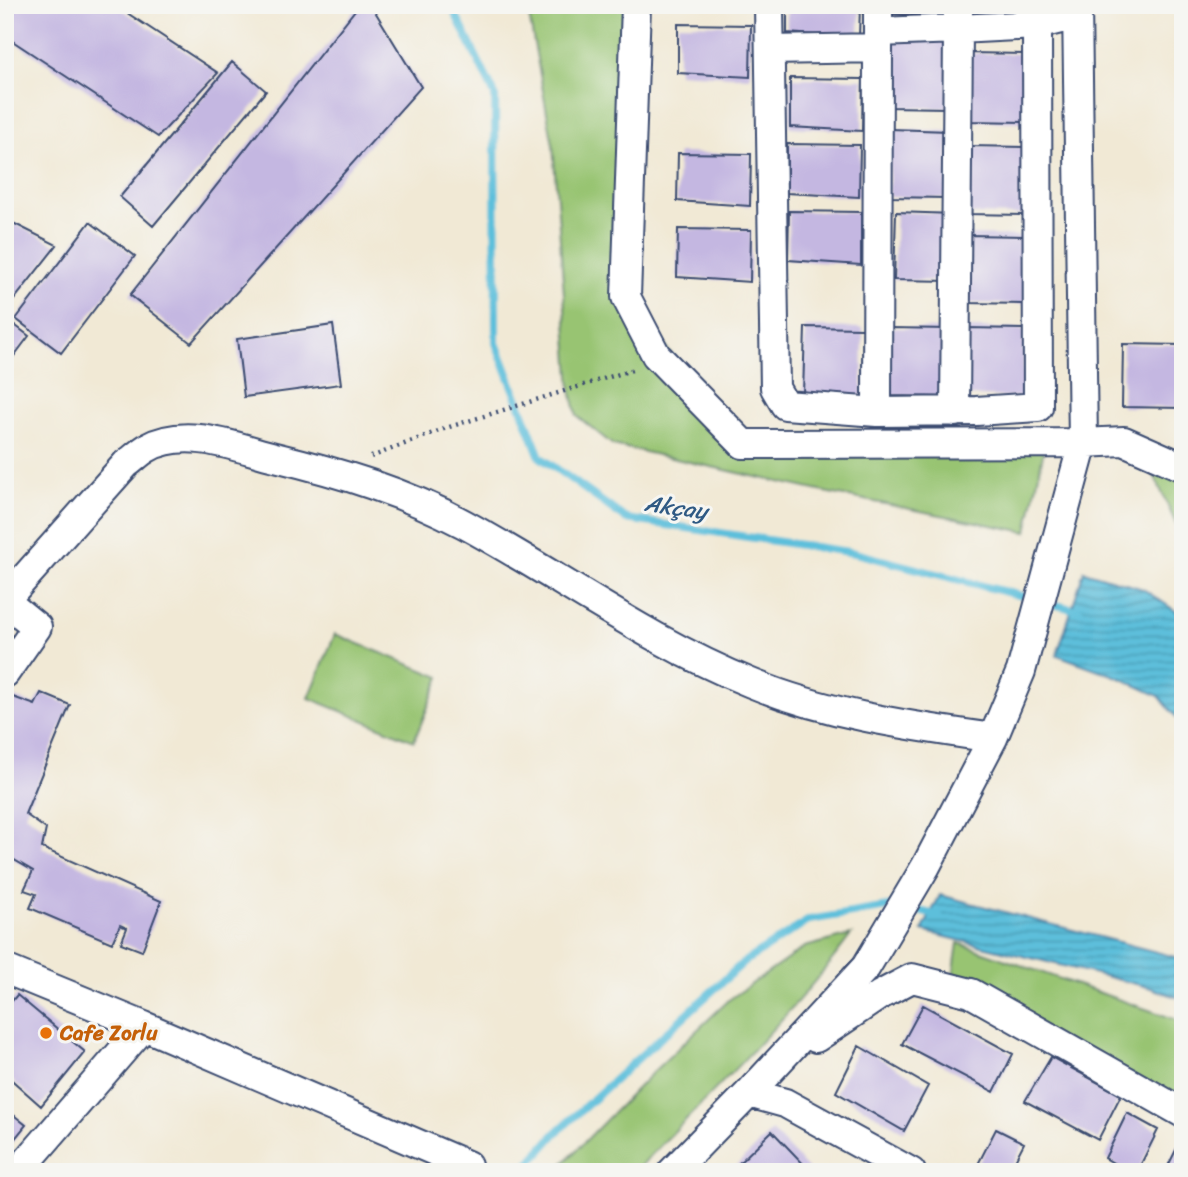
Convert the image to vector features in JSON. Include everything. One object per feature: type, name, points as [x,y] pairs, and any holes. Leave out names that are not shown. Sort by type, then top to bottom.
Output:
[{"type":"street","points":[[636,5],[626,297],[656,355],[743,444],[1124,441],[1183,467]]},
{"type":"street","points":[[769,5],[775,387],[785,405],[877,412],[955,412],[1038,407],[1037,25]]},
{"type":"street","points":[[672,1172],[866,967],[926,866],[993,738],[1021,671],[1083,443],[1077,10],[1037,25],[958,17],[878,28],[770,50]]},
{"type":"street","points":[[955,412],[958,17]]},
{"type":"street","points":[[877,412],[878,28]]},
{"type":"street","points":[[5,673],[37,627],[5,601],[126,464],[146,449],[164,441],[188,438],[215,442],[331,471],[384,487],[464,524],[671,645],[752,684],[843,713],[993,738]]},
{"type":"street","points":[[5,969],[144,1026],[470,1170]]},
{"type":"street","points":[[749,1093],[823,1032],[912,978],[971,993],[1183,1113]]},
{"type":"street","points":[[18,1172],[144,1026]]},
{"type":"street","points":[[749,1093],[785,1103],[911,1172]]},
{"type":"path","points":[[331,471],[449,427],[551,397],[661,360]]},
{"type":"path","points":[[1175,521],[1183,526]]},
{"type":"green space","points":[[527,5],[634,5],[626,297],[743,444],[1045,444],[1027,532],[824,492],[613,445],[577,416],[571,390],[553,145]]},
{"type":"green space","points":[[1151,468],[1183,480],[1183,540]]},
{"type":"green space","points":[[335,634],[440,677],[414,741],[309,698]]},
{"type":"green space","points":[[851,935],[827,967],[747,1057],[635,1172],[555,1172],[653,1072],[730,999],[805,947]]},
{"type":"green space","points":[[958,943],[1183,1022],[1183,1113],[953,977]]},
{"type":"water","points":[[1084,571],[1143,589],[1183,616],[1183,726],[1159,696],[1118,677],[1057,655]]},
{"type":"water","points":[[940,895],[1183,959],[1183,999],[1148,987],[922,931]]},
{"type":"building","points":[[5,5],[115,5],[218,73],[158,137],[5,36]]},
{"type":"building","points":[[359,5],[371,5],[421,87],[191,343],[130,295]]},
{"type":"building","points":[[787,5],[860,5],[859,38],[787,33]]},
{"type":"building","points":[[886,5],[944,5],[944,15],[885,14]]},
{"type":"building","points":[[678,24],[751,25],[750,77],[678,73]]},
{"type":"building","points":[[890,39],[948,40],[947,108],[888,107]]},
{"type":"building","points":[[969,53],[1027,54],[1026,122],[967,121]]},
{"type":"building","points":[[232,62],[266,91],[153,226],[120,197]]},
{"type":"building","points":[[790,78],[863,79],[862,131],[790,127]]},
{"type":"building","points":[[890,129],[949,131],[947,198],[889,197]]},
{"type":"building","points":[[787,144],[860,145],[859,197],[787,193]]},
{"type":"building","points":[[968,146],[1026,147],[1025,215],[967,214]]},
{"type":"building","points":[[678,153],[751,154],[750,206],[677,201]]},
{"type":"building","points":[[789,211],[861,212],[861,265],[788,260]]},
{"type":"building","points":[[896,212],[954,214],[952,281],[894,280]]},
{"type":"building","points":[[5,219],[57,245],[13,301],[5,299]]},
{"type":"building","points":[[90,222],[135,256],[61,353],[16,319]]},
{"type":"building","points":[[678,229],[751,230],[750,282],[677,277]]},
{"type":"building","points":[[968,235],[1026,236],[1025,304],[967,303]]},
{"type":"building","points":[[12,323],[29,336],[5,368],[5,331]]},
{"type":"building","points":[[333,325],[341,384],[244,397],[237,339]]},
{"type":"building","points":[[805,327],[863,328],[862,396],[803,395]]},
{"type":"building","points":[[890,328],[949,329],[947,397],[889,396]]},
{"type":"building","points":[[966,328],[1024,329],[1023,397],[965,396]]},
{"type":"building","points":[[1123,344],[1183,345],[1183,408],[1122,407]]},
{"type":"building","points":[[41,693],[70,705],[25,814],[46,829],[42,848],[161,901],[142,951],[121,943],[127,928],[120,925],[112,943],[30,908],[36,894],[24,890],[33,871],[11,858],[5,844],[5,715],[13,697],[35,705]]},
{"type":"building","points":[[17,995],[85,1052],[41,1106],[5,1074],[5,1009]]},
{"type":"building","points":[[923,1005],[1013,1054],[994,1092],[902,1044]]},
{"type":"building","points":[[859,1046],[928,1086],[904,1131],[836,1092]]},
{"type":"building","points":[[1051,1057],[1121,1095],[1098,1140],[1025,1101]]},
{"type":"building","points":[[5,1108],[26,1125],[5,1151]]},
{"type":"building","points":[[1127,1113],[1158,1130],[1137,1172],[1129,1172],[1105,1158]]},
{"type":"building","points":[[996,1129],[1024,1143],[1009,1172],[974,1172]]},
{"type":"building","points":[[772,1131],[811,1172],[730,1172]]},
{"type":"building","points":[[1178,1146],[1183,1148],[1183,1172],[1165,1172]]},
{"type":"waterway","name":"Akçay","points":[[451,5],[495,95],[496,343],[540,457],[626,519],[855,553],[1080,611]]},
{"type":"waterway","points":[[522,1172],[556,1133],[744,962],[809,920],[894,906]]},
{"type":"waterway","points":[[907,908],[939,916]]},
{"type":"place","name":"Cafe Zorlu","points":[[46,1033]]}]
